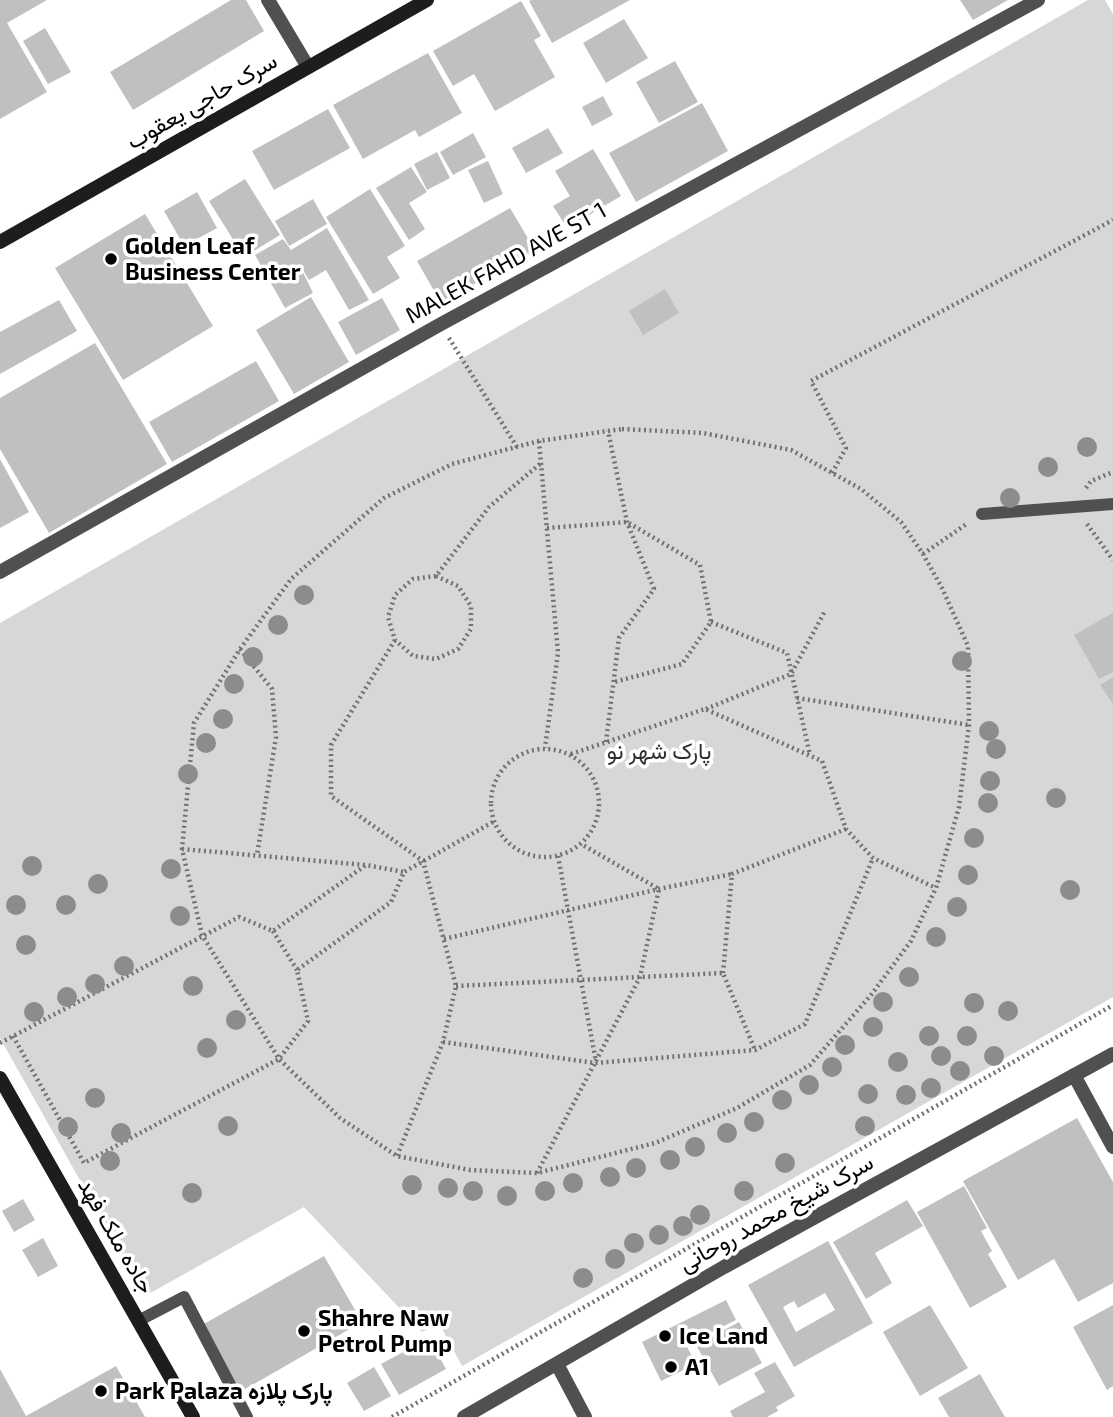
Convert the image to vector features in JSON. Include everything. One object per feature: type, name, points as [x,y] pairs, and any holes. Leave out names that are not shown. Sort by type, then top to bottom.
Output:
[{"type":"main road","name":"سرک حاجی یعقوب","points":[[0,242],[427,0]]},
{"type":"main road","name":"جاده ملک فهد","points":[[0,1078],[193,1417]]},
{"type":"street","points":[[268,0],[308,67]]},
{"type":"street","name":"MALEK FAHD AVE ST 1","points":[[0,572],[441,324],[1038,0]]},
{"type":"street","name":"سرک شیخ محمد روحانی","points":[[464,1417],[724,1267],[1113,1054]]},
{"type":"street","points":[[1074,1075],[1113,1147]]},
{"type":"street","points":[[557,1364],[585,1417]]},
{"type":"lane","points":[[982,514],[1113,503]]},
{"type":"lane","points":[[138,1321],[184,1297],[247,1417]]},
{"type":"path","points":[[832,473],[846,448],[811,381],[1113,219]]},
{"type":"path","points":[[441,324],[517,447]]},
{"type":"path","points":[[622,429],[689,433],[791,450],[861,489],[901,522],[942,588],[968,646],[969,724],[959,807],[936,888],[911,941],[871,995],[810,1065],[737,1108],[655,1143],[537,1174],[470,1170],[397,1156],[340,1118],[279,1059],[202,935],[182,849],[194,723],[240,649],[291,579],[384,498],[452,464],[539,440],[608,431],[622,429]]},
{"type":"path","points":[[606,742],[619,638],[654,589],[627,522],[608,431]]},
{"type":"path","points":[[539,440],[558,653],[545,747]]},
{"type":"path","points":[[436,576],[489,507],[541,463]]},
{"type":"path","points":[[1074,507],[1113,560]]},
{"type":"path","points":[[923,554],[982,514]]},
{"type":"path","points":[[547,528],[627,522],[700,565],[711,622],[682,664],[614,682]]},
{"type":"path","points":[[436,576],[458,586],[471,606],[471,629],[458,649],[436,659],[413,656],[395,640],[388,617],[395,595],[413,579],[436,576]]},
{"type":"path","points":[[570,754],[705,709],[791,674],[825,611]]},
{"type":"path","points":[[711,622],[787,653],[810,756]]},
{"type":"path","points":[[395,640],[331,745],[331,796],[424,861],[456,985],[443,1042],[397,1156]]},
{"type":"path","points":[[240,649],[272,689],[276,737],[257,855]]},
{"type":"path","points":[[797,698],[969,724]]},
{"type":"path","points":[[705,709],[822,761],[846,829],[873,858],[936,888]]},
{"type":"path","points":[[545,747],[570,754],[590,772],[600,796],[596,822],[581,844],[558,856],[531,856],[508,843],[493,822],[490,796],[500,771],[519,754],[545,747]]},
{"type":"path","points":[[297,970],[391,902],[404,872],[493,822]]},
{"type":"path","points":[[444,939],[659,888],[732,874],[846,829]]},
{"type":"path","points":[[581,844],[659,888]]},
{"type":"path","points":[[182,849],[366,865],[404,872]]},
{"type":"path","points":[[558,856],[596,1063]]},
{"type":"path","points":[[443,1042],[596,1063],[754,1050],[805,1024],[873,858]]},
{"type":"path","points":[[273,931],[366,865]]},
{"type":"path","points":[[732,874],[723,973],[754,1050]]},
{"type":"path","points":[[537,1174],[640,977],[659,888]]},
{"type":"path","points":[[0,1043],[13,1036],[202,935],[239,916],[273,931],[297,970],[308,1021],[279,1059],[84,1163],[13,1036]]},
{"type":"path","points":[[456,985],[723,973]]},
{"type":"path","points":[[392,1417],[1113,1005]]},
{"type":"green space","name":"پارک شهر نو","points":[[1088,0],[1105,0],[1113,14],[1113,997],[462,1366],[439,1323],[422,1332],[304,1207],[145,1296],[0,1038],[0,623]]},
{"type":"building","points":[[0,0],[47,0],[7,23],[47,92],[0,119]]},
{"type":"building","points":[[231,0],[246,0],[264,31],[133,110],[110,72]]},
{"type":"building","points":[[630,0],[552,43],[529,1]]},
{"type":"building","points":[[960,0],[1008,0],[973,20]]},
{"type":"building","points":[[521,1],[541,36],[534,40],[555,77],[495,111],[474,74],[453,86],[433,51]]},
{"type":"building","points":[[624,19],[648,58],[606,83],[583,43]]},
{"type":"building","points":[[45,28],[71,72],[48,84],[23,41]]},
{"type":"building","points":[[428,53],[462,113],[419,137],[415,130],[363,159],[333,105]]},
{"type":"building","points":[[675,61],[698,102],[659,123],[636,82]]},
{"type":"building","points":[[603,96],[613,115],[592,126],[582,107]]},
{"type":"building","points":[[702,103],[728,151],[636,202],[609,153]]},
{"type":"building","points":[[328,109],[350,148],[274,190],[252,151]]},
{"type":"building","points":[[548,128],[563,153],[526,173],[512,148]]},
{"type":"building","points":[[473,133],[486,157],[453,175],[440,152]]},
{"type":"building","points":[[593,149],[621,196],[567,228],[553,206],[570,196],[555,171]]},
{"type":"building","points":[[437,152],[450,178],[427,190],[414,164]]},
{"type":"building","points":[[488,161],[503,194],[484,203],[468,170]]},
{"type":"building","points":[[411,167],[427,192],[409,203],[425,229],[409,240],[376,188]]},
{"type":"building","points":[[245,179],[280,235],[244,257],[209,201]]},
{"type":"building","points":[[370,189],[405,246],[387,257],[400,278],[373,294],[326,217]]},
{"type":"building","points":[[197,192],[217,228],[184,246],[164,211]]},
{"type":"building","points":[[313,199],[327,224],[289,246],[275,221]]},
{"type":"building","points":[[510,208],[535,250],[441,303],[417,261]]},
{"type":"building","points":[[145,214],[213,326],[123,380],[55,268]]},
{"type":"building","points":[[327,228],[369,300],[349,310],[326,270],[309,280],[298,262],[313,293],[285,308],[255,255],[283,239],[291,250]]},
{"type":"building","points":[[665,289],[679,313],[643,335],[629,311]]},
{"type":"building","points":[[311,297],[349,362],[294,394],[256,330]]},
{"type":"building","points":[[382,298],[400,330],[356,355],[338,322]]},
{"type":"building","points":[[59,300],[77,331],[0,374],[0,332]]},
{"type":"building","points":[[95,343],[167,464],[49,533],[0,449],[0,398]]},
{"type":"building","points":[[256,361],[279,401],[172,462],[149,422]]},
{"type":"building","points":[[0,459],[29,512],[0,528]]},
{"type":"building","points":[[1113,613],[1113,672],[1099,679],[1074,635]]},
{"type":"building","points":[[1113,677],[1113,704],[1100,685]]},
{"type":"building","points":[[1077,1118],[1113,1182],[1113,1283],[1078,1302],[1054,1259],[1018,1280],[963,1181]]},
{"type":"building","points":[[964,1186],[987,1228],[981,1231],[992,1251],[988,1254],[1007,1287],[970,1308],[917,1212]]},
{"type":"building","points":[[23,1199],[35,1220],[14,1232],[2,1211]]},
{"type":"building","points":[[907,1200],[923,1226],[875,1253],[892,1283],[866,1299],[833,1242]]},
{"type":"building","points":[[43,1238],[58,1266],[38,1277],[22,1250]]},
{"type":"building","points":[[828,1241],[873,1323],[794,1367],[748,1285]],"holes":[[[825,1293],[835,1310],[796,1332],[783,1307],[794,1301],[798,1308]]]},
{"type":"building","points":[[324,1256],[362,1322],[240,1392],[202,1325]]},
{"type":"building","points":[[726,1300],[736,1320],[686,1345],[696,1364],[661,1381],[642,1342]]},
{"type":"building","points":[[930,1305],[968,1368],[920,1396],[883,1332]]},
{"type":"building","points":[[1113,1305],[1113,1386],[1107,1390],[1073,1327]]},
{"type":"building","points":[[739,1322],[762,1363],[719,1386],[696,1345]]},
{"type":"building","points":[[429,1338],[446,1369],[399,1395],[381,1364]]},
{"type":"building","points":[[775,1362],[795,1396],[776,1407],[778,1411],[767,1417],[733,1417],[730,1411],[765,1392],[754,1373]]},
{"type":"building","name":"Park Palaza پارک پلازه","points":[[116,1366],[145,1417],[0,1417],[0,1369],[26,1416]]},
{"type":"building","points":[[374,1367],[391,1396],[364,1411],[347,1383]]},
{"type":"building","points":[[980,1374],[1005,1417],[949,1417],[938,1398]]},
{"type":"place","name":"Golden Leaf Business Center","points":[[111,259]]},
{"type":"place","name":"Shahre Naw Petrol Pump","points":[[304,1331]]},
{"type":"place","name":"Ice Land","points":[[665,1336]]},
{"type":"place","name":"A1","points":[[671,1367]]},
{"type":"place","name":"Park Palaza پارک پلازه","points":[[101,1391]]}]
